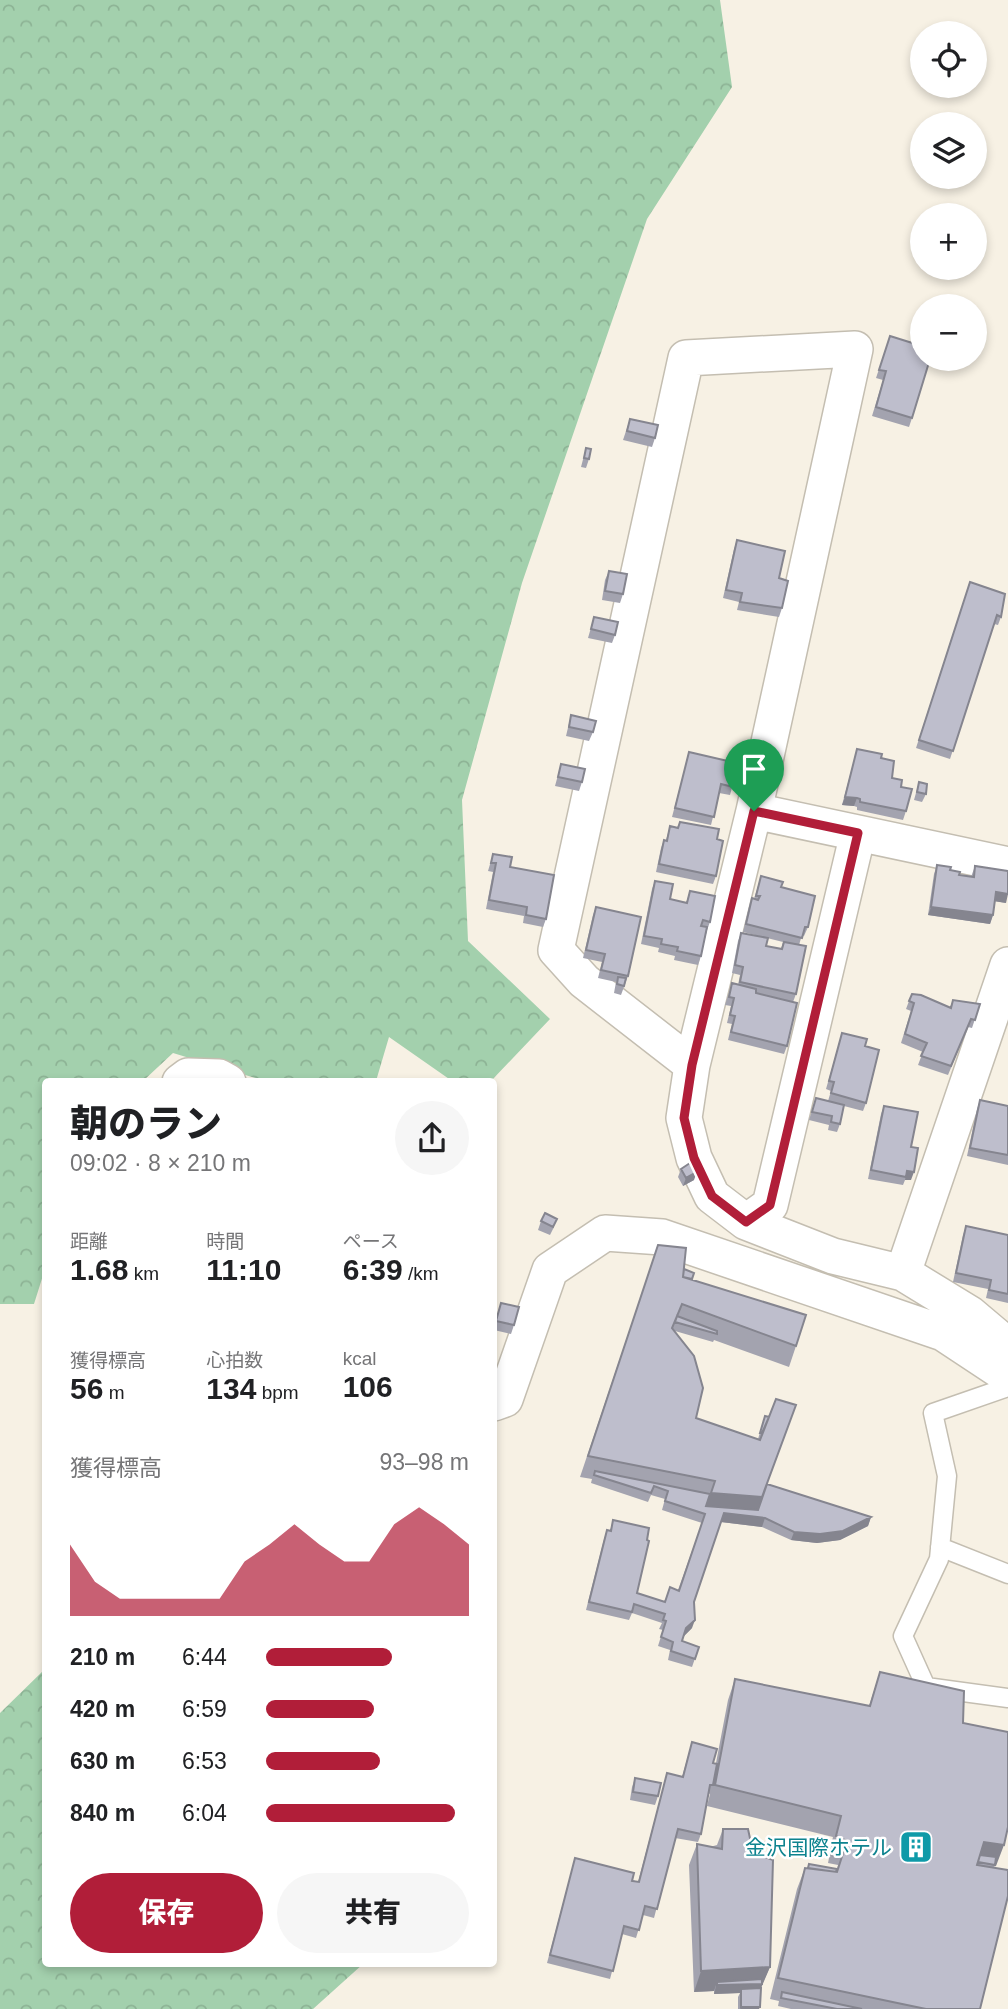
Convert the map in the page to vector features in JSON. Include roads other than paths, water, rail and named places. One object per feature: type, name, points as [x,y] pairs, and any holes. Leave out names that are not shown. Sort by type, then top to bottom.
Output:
[{"type":"street","points":[[692,1065],[584,981],[556,950],[686,358],[855,349],[754,811],[692,1065],[684,1118],[694,1158],[712,1196],[746,1222],[833,1256],[904,1273],[970,1314],[1008,1346]]},
{"type":"street","points":[[754,811],[1008,865]]},
{"type":"street","points":[[746,1222],[770,1205],[858,833]]},
{"type":"street","points":[[904,1273],[1008,965]]},
{"type":"street","points":[[185,1078],[221,1078]]},
{"type":"street","points":[[497,1402],[505,1399],[550,1270],[605,1233],[662,1237],[943,1333],[1008,1376]]},
{"type":"lane","points":[[1008,1387],[933,1413],[947,1476],[939,1559],[903,1636],[926,1687],[1008,1698]]},
{"type":"lane","points":[[940,1547],[1008,1574]]},
{"type":"place","name":"金沢国際ホテル","points":[[916,1847]]}]
